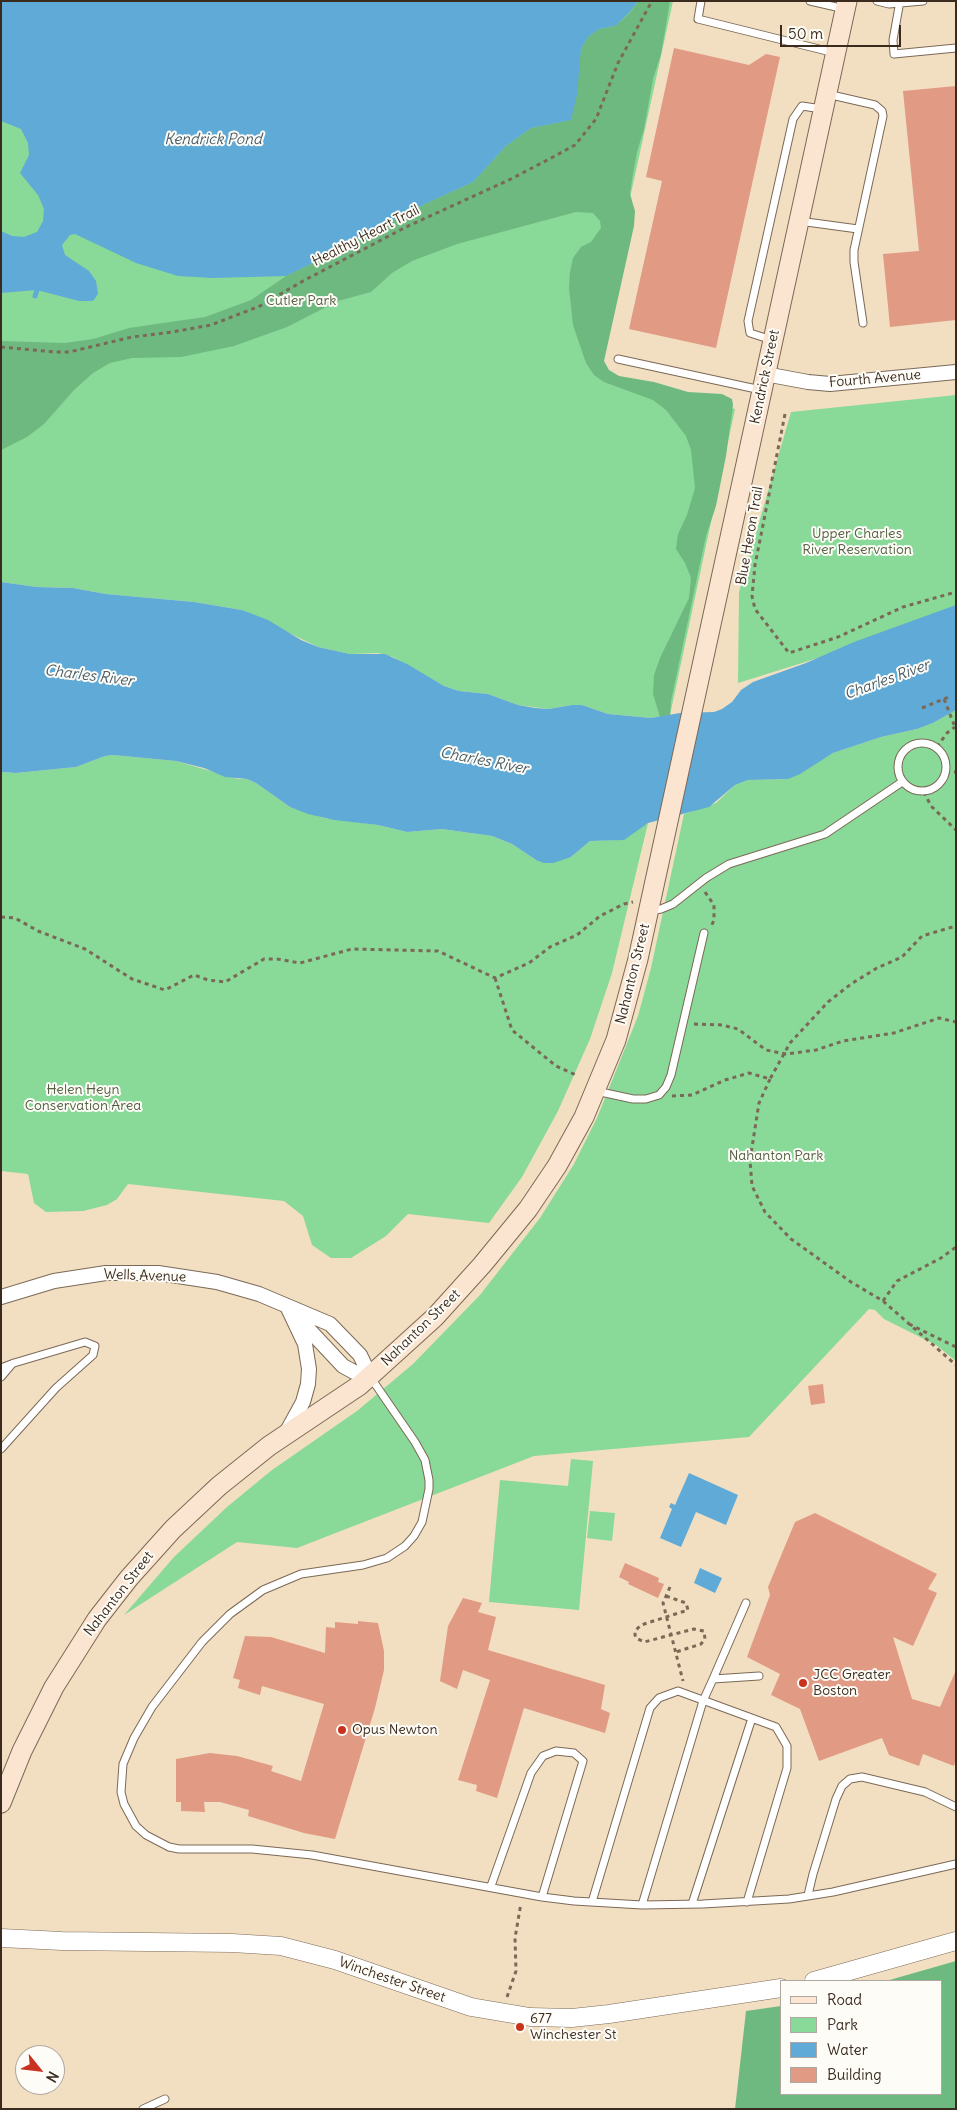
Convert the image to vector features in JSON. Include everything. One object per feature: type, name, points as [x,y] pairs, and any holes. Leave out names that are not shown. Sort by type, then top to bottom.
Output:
[{"type":"main road","name":"Kendrick Street","points":[[682,752],[846,5]]},
{"type":"main road","name":"Nahanton Street","points":[[1,1803],[24,1746],[54,1687],[80,1645],[118,1592],[157,1546],[194,1508],[249,1461],[282,1437],[337,1402],[370,1376],[435,1317],[512,1230],[557,1166],[577,1131],[596,1091],[622,1023],[650,905],[682,752]]},
{"type":"street","name":"Fourth Avenue","points":[[763,382],[798,381],[830,384],[956,372]]},
{"type":"street","name":"Wells Avenue","points":[[1,1297],[26,1288],[67,1278],[106,1273],[144,1273],[217,1282],[246,1289],[324,1321],[336,1329],[360,1355],[370,1376]]},
{"type":"street","name":"Wells Avenue","points":[[287,1306],[344,1366],[356,1373],[370,1376]]},
{"type":"street","points":[[282,1437],[301,1406],[309,1376],[309,1361],[305,1344],[287,1306]]},
{"type":"street","name":"Winchester Street","points":[[1,1938],[62,1942],[232,1943],[281,1946],[336,1960],[471,2007],[502,2014],[544,2018],[590,2016],[780,1988]]},
{"type":"street","points":[[818,1980],[956,1941]]},
{"type":"lane","points":[[701,1],[698,19],[836,53]]},
{"type":"lane","points":[[810,1],[846,5]]},
{"type":"lane","points":[[877,1],[923,1]]},
{"type":"lane","points":[[900,2],[893,40],[894,54],[956,48]]},
{"type":"lane","points":[[773,340],[750,333],[748,321],[790,128],[795,113],[802,106],[825,102],[875,105],[882,111],[882,120],[858,229],[854,262],[863,323]]},
{"type":"lane","points":[[799,221],[858,229]]},
{"type":"lane","points":[[618,359],[763,382]]},
{"type":"lane","points":[[922,743],[937,747],[945,759],[946,772],[939,786],[924,792],[908,788],[902,782],[898,768],[902,753],[908,748],[922,743]]},
{"type":"lane","points":[[650,905],[661,909],[673,904],[698,884],[729,864],[824,834],[902,782]]},
{"type":"lane","points":[[596,1091],[640,1099],[653,1098],[662,1092],[671,1075],[704,933]]},
{"type":"lane","points":[[1,1368],[85,1342],[95,1346],[93,1355],[56,1388],[1,1449]]},
{"type":"lane","points":[[1,1377],[14,1363]]},
{"type":"lane","points":[[370,1376],[415,1442],[428,1469],[428,1498],[418,1529],[405,1546],[387,1558],[370,1564],[316,1571],[291,1577],[263,1590],[220,1622],[202,1642],[166,1688],[134,1738],[123,1764],[121,1777],[124,1804],[136,1826],[146,1835],[156,1842],[179,1850],[252,1849],[312,1855],[491,1886],[542,1897],[642,1905],[747,1902],[808,1896],[956,1864]]},
{"type":"lane","points":[[642,1905],[704,1701],[746,1603]]},
{"type":"lane","points":[[714,1679],[759,1676]]},
{"type":"lane","points":[[592,1902],[650,1708],[659,1698],[678,1691],[776,1727],[787,1746],[787,1768],[747,1902]]},
{"type":"lane","points":[[692,1904],[752,1718]]},
{"type":"lane","points":[[491,1886],[531,1773],[543,1756],[556,1751],[574,1753],[583,1761],[542,1897]]},
{"type":"lane","points":[[808,1896],[836,1798],[842,1786],[850,1779],[862,1777],[925,1792],[956,1808]]},
{"type":"lane","points":[[143,2109],[165,2098]]},
{"type":"path","name":"Healthy Heart Trail","points":[[1,346],[69,352],[132,337],[211,325],[260,306],[406,226],[511,179],[553,157],[575,144],[596,118],[618,63],[652,1]]},
{"type":"path","name":"Blue Heron Trail","points":[[785,414],[754,565],[752,596],[755,609],[789,653],[838,637],[903,607],[956,592]]},
{"type":"path","points":[[922,708],[949,698]]},
{"type":"path","points":[[937,747],[947,733],[955,727],[944,700]]},
{"type":"path","points":[[946,772],[956,772]]},
{"type":"path","points":[[924,792],[931,806],[956,830]]},
{"type":"path","points":[[698,884],[714,905],[712,927],[704,933]]},
{"type":"path","points":[[495,978],[529,963],[550,947],[577,934],[600,916],[624,904],[650,905]]},
{"type":"path","points":[[1,917],[16,918],[38,931],[86,949],[132,979],[165,990],[194,975],[208,980],[225,982],[264,959],[300,963],[352,949],[438,951],[495,978],[512,1030],[556,1066],[576,1075]]},
{"type":"path","points":[[956,926],[922,936],[902,958],[877,968],[851,984],[828,1002],[801,1029],[790,1043],[759,1103],[750,1160],[752,1186],[765,1212],[791,1239],[851,1282],[882,1301],[956,1364]]},
{"type":"path","points":[[683,1023],[722,1025],[738,1029],[766,1050],[786,1054],[816,1050],[843,1042],[894,1033],[938,1018],[956,1022]]},
{"type":"path","points":[[662,1092],[676,1097],[692,1095],[725,1080],[749,1074],[770,1079]]},
{"type":"path","points":[[882,1301],[897,1281],[941,1258],[956,1247]]},
{"type":"path","points":[[903,1320],[956,1347]]},
{"type":"path","points":[[670,1587],[663,1603],[686,1694]]},
{"type":"path","points":[[666,1596],[681,1600],[688,1607],[688,1610],[641,1625],[635,1631],[635,1635],[636,1638],[644,1642],[698,1629],[704,1631],[704,1642],[699,1646],[676,1652]]},
{"type":"path","points":[[502,2014],[516,1971],[515,1938],[523,1893]]},
{"type":"green space","name":"Cutler Park","points":[[1,1],[673,1],[592,372],[600,379],[735,409],[670,715],[651,718],[608,714],[582,705],[548,709],[518,705],[488,694],[459,691],[444,686],[393,657],[378,653],[350,654],[318,647],[242,610],[194,602],[1,582]]},
{"type":"green space","points":[[638,1],[670,1],[661,54],[653,79],[644,129],[637,152],[630,194],[635,211],[634,226],[604,361],[609,370],[619,376],[654,382],[688,392],[722,394],[732,399],[733,405],[726,456],[716,506],[706,536],[671,701],[670,715],[660,717],[653,694],[654,675],[660,658],[689,598],[691,578],[685,563],[676,549],[678,534],[687,515],[695,488],[691,450],[686,436],[666,410],[653,400],[604,382],[594,375],[586,363],[573,325],[569,288],[573,258],[581,247],[591,242],[601,228],[600,221],[593,213],[576,212],[457,244],[412,261],[392,273],[371,292],[338,301],[287,327],[234,346],[181,357],[132,358],[110,363],[93,373],[74,390],[44,424],[27,437],[1,450],[1,341],[65,343],[93,339],[129,328],[205,317],[251,300],[286,276],[327,256],[403,214],[473,182],[506,146],[531,128],[571,120],[581,49],[588,37],[599,29],[615,26],[629,14]]},
{"type":"green space","name":"Upper Charles River Reservation","points":[[956,395],[956,615],[738,683],[739,592],[791,412]]},
{"type":"green space","name":"Nahanton Park","points":[[956,710],[956,1361],[936,1345],[884,1319],[875,1310],[869,1309],[749,1437],[534,1456],[297,1548],[237,1542],[124,1615],[174,1557],[227,1507],[272,1470],[357,1411],[413,1364],[480,1295],[540,1218],[574,1164],[597,1118],[638,1016],[651,968],[684,814],[716,803],[735,785],[748,780],[788,779],[833,753],[881,737],[917,729],[933,723]]},
{"type":"green space","name":"Helen Heyn Conservation Area","points":[[113,755],[176,761],[238,779],[247,779],[256,783],[290,807],[324,818],[378,825],[407,832],[442,829],[492,836],[512,844],[536,860],[571,857],[590,841],[617,840],[648,823],[612,973],[590,1039],[558,1111],[522,1177],[489,1223],[408,1214],[386,1236],[351,1258],[331,1258],[312,1245],[303,1216],[284,1201],[128,1184],[117,1199],[107,1205],[83,1211],[46,1212],[34,1203],[28,1174],[1,1171],[1,772],[16,773],[76,767],[105,756]]},
{"type":"green space","points":[[571,1459],[593,1461],[579,1610],[489,1602],[500,1480],[568,1486]]},
{"type":"green space","points":[[590,1511],[615,1513],[612,1541],[587,1538]]},
{"type":"green space","points":[[956,1961],[956,2109],[735,2109],[746,2011],[780,2006],[780,2095],[942,2095],[942,1980],[890,1980]]},
{"type":"water","name":"Kendrick Pond","points":[[1,1],[638,1],[629,13],[615,26],[599,29],[588,37],[581,49],[577,95],[571,120],[531,128],[506,146],[473,182],[403,214],[327,256],[286,276],[213,278],[178,276],[136,263],[75,234],[70,235],[62,245],[65,255],[89,271],[96,281],[98,294],[93,301],[79,301],[37,290],[1,293],[1,231],[12,236],[24,237],[37,232],[43,221],[44,209],[38,195],[20,173],[29,155],[28,143],[21,129],[1,121]]},
{"type":"water","name":"Charles River","points":[[1,582],[194,602],[242,610],[268,620],[301,640],[318,647],[350,654],[385,654],[407,664],[444,686],[459,691],[488,694],[518,705],[535,708],[548,709],[582,705],[608,714],[651,718],[680,713],[714,712],[732,702],[741,690],[753,682],[806,663],[854,642],[956,605],[956,710],[933,723],[917,729],[881,737],[833,753],[800,774],[788,779],[748,780],[735,785],[709,807],[648,823],[624,840],[590,841],[571,857],[553,863],[544,863],[536,860],[512,844],[492,836],[442,829],[407,832],[378,825],[334,820],[308,814],[290,807],[256,783],[247,779],[225,777],[204,768],[176,761],[113,755],[105,756],[76,767],[16,773],[1,772]]},
{"type":"water","points":[[689,1473],[738,1495],[726,1525],[696,1512],[681,1547],[660,1538],[672,1509],[669,1507],[671,1503],[675,1505]]},
{"type":"water","points":[[700,1568],[722,1578],[715,1593],[694,1583]]},
{"type":"building","points":[[674,48],[749,65],[766,54],[780,57],[716,348],[629,329],[662,181],[646,177]]},
{"type":"building","points":[[956,86],[956,320],[890,327],[883,254],[919,251],[903,91]]},
{"type":"building","points":[[823,1384],[825,1403],[811,1405],[808,1386]]},
{"type":"building","name":"JCC Greater Boston","points":[[815,1513],[937,1574],[928,1589],[937,1593],[913,1646],[893,1637],[912,1699],[940,1707],[956,1670],[956,1759],[954,1766],[923,1754],[919,1766],[889,1755],[882,1738],[819,1761],[800,1709],[771,1695],[780,1674],[747,1657],[770,1595],[768,1587],[795,1522]]},
{"type":"building","points":[[625,1563],[659,1578],[658,1582],[664,1584],[658,1598],[628,1584],[629,1582],[619,1577]]},
{"type":"building","points":[[463,1598],[482,1603],[478,1612],[496,1617],[488,1650],[605,1685],[601,1709],[610,1713],[605,1733],[524,1708],[497,1798],[476,1791],[477,1785],[458,1780],[490,1680],[463,1670],[457,1689],[440,1681],[448,1626]]},
{"type":"building","name":"Opus Newton","points":[[358,1621],[378,1623],[384,1651],[384,1670],[375,1708],[335,1839],[304,1833],[248,1816],[249,1810],[220,1802],[204,1802],[205,1812],[181,1811],[181,1802],[176,1802],[176,1759],[210,1753],[237,1756],[273,1766],[271,1771],[301,1781],[324,1704],[262,1686],[260,1695],[238,1688],[240,1680],[233,1678],[245,1636],[271,1637],[325,1653],[326,1627],[335,1628],[335,1622],[358,1624]]},
{"type":"waterway","points":[[35,296],[37,290]]},
{"type":"place","name":"JCC Greater Boston","points":[[803,1683]]},
{"type":"place","name":"Opus Newton","points":[[342,1730]]},
{"type":"place","name":"677 Winchester St","points":[[520,2027]]}]
